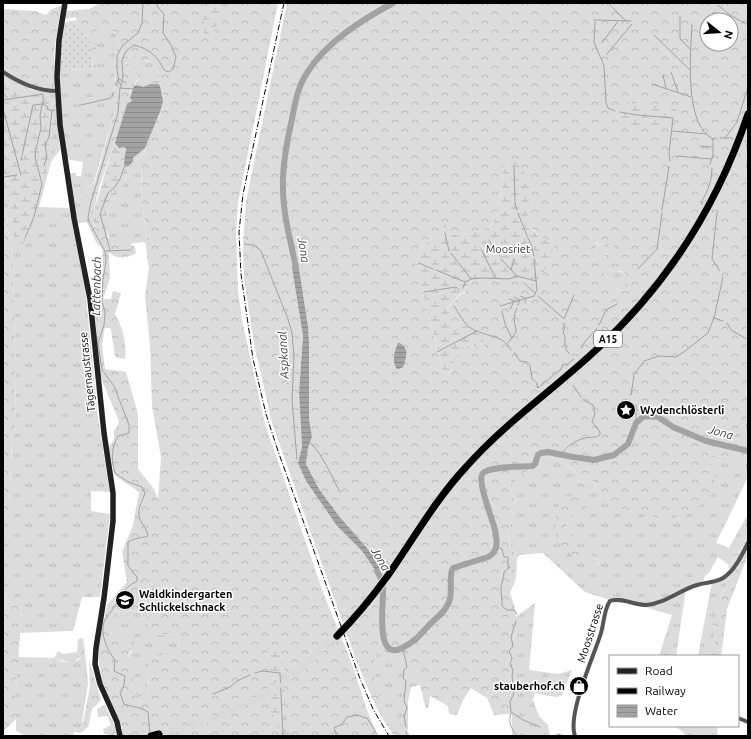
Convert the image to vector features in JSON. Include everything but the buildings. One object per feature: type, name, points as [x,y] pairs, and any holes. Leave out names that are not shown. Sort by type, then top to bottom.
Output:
[{"type":"highway","name":"A15","points":[[337,636],[371,599],[441,497],[468,465],[509,424],[582,363],[610,337],[659,283],[684,248],[710,204],[732,158],[748,114]]},
{"type":"street","name":"Tägernaustrasse","points":[[66,3],[59,40],[58,91],[60,125],[74,218],[90,299],[104,433],[113,493],[113,521],[104,598],[96,648],[96,664],[100,684],[118,722],[120,736]]},
{"type":"street","points":[[3,72],[27,86],[58,91]]},
{"type":"street","name":"Moosstrasse","points":[[575,736],[574,720],[578,701],[589,665],[599,640],[608,603],[616,600],[639,604],[653,604],[691,587],[717,581],[732,570],[748,543]]},
{"type":"green space","points":[[100,3],[278,3],[238,203],[236,230],[238,290],[242,320],[265,424],[324,595],[352,664],[367,710],[376,731],[376,736],[122,736],[122,728],[103,683],[99,665],[99,645],[107,605],[127,582],[122,552],[133,525],[139,492],[114,475],[109,447],[114,439],[114,430],[119,421],[99,373],[94,299],[98,291],[103,271],[102,249],[96,242],[85,218],[88,200],[85,190],[95,182],[116,107],[114,87],[115,55],[119,45],[117,33],[104,28],[96,31],[96,78],[92,75],[93,60],[87,36],[78,29],[76,17],[64,19],[66,11],[89,9]],"holes":[[[135,55],[140,61],[148,60],[157,67],[164,101],[162,112],[154,126],[145,155],[141,161],[142,201],[149,267],[145,296],[150,346],[152,406],[161,457],[158,499],[154,489],[138,469],[138,414],[126,372],[105,369],[102,345],[105,327],[111,329],[115,357],[125,359],[124,336],[115,314],[121,293],[113,291],[111,299],[103,299],[110,278],[109,252],[118,257],[126,257],[136,253],[135,247],[130,244],[109,244],[107,232],[102,229],[97,229],[93,223],[93,214],[99,188],[130,96],[130,90],[139,78],[137,73],[133,72],[126,65],[127,59]],[[147,601],[149,633],[152,635],[178,634],[179,650],[151,658],[149,662],[148,703],[139,701],[132,685],[134,670],[127,658],[130,652],[136,647],[133,637],[117,635],[107,624],[118,609],[134,611],[140,608]]]},
{"type":"green space","points":[[205,3],[226,3],[218,24],[208,40],[206,39],[203,29]]},
{"type":"green space","points":[[287,3],[748,3],[748,114],[729,164],[736,173],[748,172],[748,375],[746,396],[748,396],[748,421],[728,437],[731,440],[748,445],[748,460],[708,455],[716,471],[712,492],[707,502],[668,520],[612,506],[601,497],[592,480],[584,483],[576,480],[576,472],[557,459],[542,457],[536,468],[529,470],[510,485],[515,505],[508,538],[517,559],[516,579],[510,593],[516,611],[516,627],[509,661],[512,686],[512,714],[494,715],[487,698],[471,688],[463,700],[457,715],[449,714],[448,706],[430,696],[429,706],[426,709],[416,670],[382,651],[377,652],[374,674],[376,686],[383,704],[376,707],[356,660],[272,423],[254,344],[244,279],[243,242],[246,201]],"holes":[[[504,164],[529,185],[527,213],[529,226],[543,239],[538,285],[517,278],[494,281],[475,278],[467,286],[465,293],[461,294],[447,308],[452,314],[455,326],[457,328],[468,325],[478,332],[479,349],[470,345],[462,347],[456,357],[450,374],[443,371],[417,270],[419,256],[423,246],[430,240],[447,235],[479,231],[487,228],[494,222],[501,194]],[[607,239],[608,242],[614,245],[614,249],[603,257],[592,260],[598,256],[598,253],[596,253],[598,249],[595,245],[597,241],[600,250],[605,245]],[[292,268],[299,268],[308,327],[309,419],[312,437],[308,448],[306,464],[319,489],[339,516],[373,555],[381,572],[380,576],[362,551],[337,526],[306,481],[298,463],[302,447],[299,392],[303,336]],[[606,269],[625,273],[629,280],[627,290],[622,290],[615,287],[607,275],[603,273]]]},
{"type":"green space","points":[[62,5],[54,55],[56,91],[27,87],[32,90],[42,91],[40,94],[26,92],[21,86],[15,84],[15,80],[3,72],[3,9],[35,11],[46,15],[50,10]]},
{"type":"green space","points":[[76,20],[79,28],[91,43],[93,51],[92,69],[59,70],[61,37],[64,23]]},
{"type":"green space","points":[[104,28],[117,33],[119,45],[115,55],[114,87],[116,107],[94,182],[85,190],[88,200],[85,218],[87,222],[76,224],[68,173],[76,173],[76,176],[81,176],[83,162],[66,159],[62,127],[59,70],[92,69],[92,75],[96,77],[95,31]]},
{"type":"green space","points":[[135,55],[155,66],[159,74],[160,81],[137,82],[139,78],[126,65],[127,59]]},
{"type":"green space","points":[[3,73],[15,80],[15,84],[21,86],[26,92],[55,92],[60,150],[51,162],[39,207],[69,208],[85,287],[98,418],[110,492],[91,491],[91,511],[110,514],[100,597],[82,597],[73,631],[20,633],[22,609],[3,598],[3,512],[9,511],[12,439],[16,424],[13,258],[3,202]]},
{"type":"green space","points":[[3,75],[21,91],[34,94],[54,94],[58,143],[49,163],[36,214],[19,253],[3,182]]},
{"type":"green space","points":[[160,81],[164,101],[162,112],[155,125],[160,112],[150,84],[145,87],[137,85],[132,99],[124,147],[126,151],[124,163],[132,159],[145,148],[154,127],[150,143],[128,172],[122,186],[109,208],[107,214],[107,232],[102,229],[97,229],[92,219],[93,214],[127,99],[130,96],[131,88],[137,82]]},
{"type":"green space","points":[[640,99],[641,103],[644,104],[659,105],[664,109],[669,108],[677,110],[674,126],[649,129],[617,123],[629,101],[634,105]]},
{"type":"green space","points":[[748,114],[748,172],[736,173],[729,164]]},
{"type":"green space","points":[[146,149],[145,155],[141,161],[142,201],[147,240],[146,244],[143,242],[130,244],[109,244],[107,242],[109,237],[107,232],[107,214],[109,208],[122,186],[128,172]]},
{"type":"green space","name":"Moosriet","points":[[513,160],[520,163],[529,187],[528,221],[535,233],[555,245],[538,285],[517,278],[487,281],[475,278],[467,286],[465,292],[460,294],[447,308],[452,314],[455,326],[457,328],[468,325],[478,332],[483,333],[484,348],[479,349],[470,345],[462,347],[456,357],[450,374],[443,371],[417,270],[419,256],[423,246],[430,240],[447,235],[479,231],[488,228],[493,224],[500,202],[504,164]]},
{"type":"green space","points":[[3,202],[13,258],[16,424],[12,439],[9,512],[3,512]]},
{"type":"green space","points":[[607,239],[614,244],[614,249],[603,257],[592,260],[598,249],[595,245],[597,241],[598,247]]},
{"type":"green space","points":[[606,269],[622,272],[627,275],[629,286],[627,290],[618,290],[616,288],[609,278],[603,273]]},
{"type":"green space","points":[[748,421],[748,445],[731,440],[728,436]]},
{"type":"green space","points":[[708,455],[748,460],[748,477],[716,543],[729,548],[748,514],[748,538],[729,565],[718,557],[709,573],[705,576],[702,584],[686,589],[676,655],[659,655],[672,615],[631,603],[610,601],[585,592],[543,553],[519,555],[517,559],[508,538],[515,505],[510,485],[529,470],[536,468],[542,457],[557,459],[577,473],[576,480],[584,483],[592,480],[601,497]],"holes":[[[559,504],[572,513],[566,527],[576,548],[600,560],[598,565],[571,554]]]},
{"type":"green space","points":[[565,496],[581,497],[586,505],[588,515],[572,513],[566,527],[576,548],[600,560],[597,565],[571,554],[556,539],[557,511]]},
{"type":"green space","points":[[748,538],[748,555],[727,609],[722,650],[715,649],[713,624],[719,603],[732,570],[728,567]]},
{"type":"green space","points":[[732,570],[719,603],[715,649],[722,650],[721,655],[698,655],[712,582],[717,581]]},
{"type":"green space","points":[[3,598],[22,609],[16,689],[16,719],[3,732]]},
{"type":"green space","points":[[148,601],[147,614],[152,635],[178,634],[179,650],[149,662],[148,703],[139,701],[132,685],[134,677],[127,658],[135,647],[124,637],[114,634],[107,624],[118,609],[135,611],[141,608]]},
{"type":"green space","points":[[535,603],[529,670],[558,674],[572,670],[562,696],[555,697],[535,693],[533,700],[539,716],[548,725],[550,736],[512,736],[512,686],[509,661],[516,627],[516,617]]},
{"type":"green space","points":[[83,638],[85,653],[78,659],[63,661],[54,658],[58,651],[63,654],[77,652],[78,639]]},
{"type":"green space","points":[[269,644],[272,645],[278,654],[284,667],[285,702],[289,736],[279,736],[278,728],[266,699],[270,676],[267,653]]},
{"type":"green space","points":[[382,651],[416,670],[420,685],[411,687],[408,701],[408,731],[392,717],[386,724],[376,707],[382,704],[375,680],[374,668],[377,652]]},
{"type":"green space","points":[[85,653],[88,683],[82,722],[89,724],[88,727],[81,733],[74,732],[74,736],[24,735],[16,731],[18,657],[54,658],[63,662],[78,660]]},
{"type":"green space","points":[[89,659],[101,700],[92,709],[89,724],[83,723],[90,686]]},
{"type":"green space","points":[[105,705],[115,726],[116,736],[104,734],[103,729],[111,725],[107,716],[98,717],[97,709]]},
{"type":"green space","points":[[392,717],[403,725],[410,736],[394,736],[386,724]]},
{"type":"green space","points":[[676,727],[717,727],[718,736],[687,736]]},
{"type":"water","points":[[150,84],[158,84],[160,86],[163,101],[160,112],[145,148],[133,158],[130,165],[126,167],[124,163],[126,149],[124,147],[119,148],[115,143],[127,104],[132,101],[130,98],[134,86],[137,85],[144,87]]},
{"type":"water","points":[[295,262],[299,268],[309,343],[309,419],[312,437],[308,448],[306,464],[319,489],[339,516],[373,555],[380,569],[380,577],[362,551],[337,526],[306,481],[298,463],[302,447],[299,392],[303,336],[292,268]]},
{"type":"water","points":[[398,343],[405,347],[406,357],[404,366],[397,369],[394,360]]},
{"type":"waterway","points":[[121,85],[119,83],[117,69],[117,55],[123,45],[138,33],[142,23],[143,3]]},
{"type":"waterway","name":"Lattenbach","points":[[150,733],[148,712],[124,704],[120,693],[124,685],[125,676],[114,671],[115,660],[109,652],[103,632],[105,620],[121,594],[126,588],[137,581],[137,577],[128,566],[128,542],[148,536],[139,515],[140,506],[145,493],[142,487],[128,482],[115,473],[112,458],[114,446],[118,436],[129,433],[129,425],[114,386],[102,370],[98,343],[104,325],[105,312],[102,302],[103,279],[106,261],[105,251],[89,222],[88,217],[91,202],[118,113],[120,88],[123,78],[122,60],[126,51],[134,45],[140,47],[149,51],[159,61],[164,70],[169,72],[173,69],[176,57],[171,45],[163,33],[164,14],[157,6],[157,3]]},
{"type":"waterway","name":"Jona","points":[[296,268],[283,198],[283,179],[287,144],[299,89],[304,78],[324,51],[357,24],[393,3]]},
{"type":"waterway","points":[[608,3],[625,20]]},
{"type":"waterway","points":[[718,5],[730,15],[748,25]]},
{"type":"waterway","points":[[680,16],[680,39],[690,49]]},
{"type":"waterway","points":[[594,20],[631,21]]},
{"type":"waterway","points":[[602,43],[618,21]]},
{"type":"waterway","points":[[595,22],[594,42],[604,66],[606,103],[608,108],[615,111]]},
{"type":"waterway","points":[[607,54],[632,24]]},
{"type":"waterway","points":[[692,24],[690,69],[693,104],[697,119],[703,131],[713,139]]},
{"type":"waterway","points":[[654,35],[691,71]]},
{"type":"waterway","points":[[671,72],[678,92]]},
{"type":"waterway","points":[[663,75],[666,88]]},
{"type":"waterway","name":"Lattenbach","points":[[118,78],[126,83]]},
{"type":"waterway","points":[[116,85],[118,80]]},
{"type":"waterway","points":[[652,84],[691,97]]},
{"type":"waterway","points":[[725,138],[737,122],[748,87]]},
{"type":"waterway","points":[[120,88],[133,89]]},
{"type":"waterway","points":[[3,92],[7,98]]},
{"type":"waterway","points":[[112,96],[114,92]]},
{"type":"waterway","points":[[3,100],[43,94],[43,104],[33,105],[21,160]]},
{"type":"waterway","points":[[81,105],[111,98]]},
{"type":"waterway","points":[[25,238],[34,217],[42,184],[35,157],[41,128],[40,116],[42,105],[43,104],[48,107],[47,109],[54,110]]},
{"type":"waterway","points":[[3,109],[21,175]]},
{"type":"waterway","points":[[44,166],[47,157],[45,145],[49,137],[52,111]]},
{"type":"waterway","points":[[620,112],[673,118],[669,153],[670,161]]},
{"type":"waterway","points":[[672,131],[707,134]]},
{"type":"waterway","points":[[710,164],[713,155],[713,139],[716,138]]},
{"type":"waterway","points":[[720,138],[732,138]]},
{"type":"waterway","points":[[700,146],[712,147]]},
{"type":"waterway","points":[[677,156],[711,159]]},
{"type":"waterway","points":[[110,250],[100,214],[108,193],[115,187],[120,179],[125,165]]},
{"type":"waterway","points":[[514,167],[515,202],[517,210]]},
{"type":"waterway","points":[[662,210],[669,167]]},
{"type":"waterway","points":[[702,205],[701,202],[708,190],[712,168]]},
{"type":"waterway","points":[[4,177],[17,175]]},
{"type":"waterway","points":[[518,213],[531,244],[534,256]]},
{"type":"waterway","points":[[638,269],[657,249],[662,213]]},
{"type":"waterway","points":[[717,213],[712,259],[720,271]]},
{"type":"waterway","points":[[445,233],[449,251]]},
{"type":"waterway","points":[[489,240],[495,251],[500,256]]},
{"type":"waterway","name":"Aspkanal","points":[[244,244],[254,245],[261,251],[288,319],[292,333],[294,357],[292,401],[297,459]]},
{"type":"waterway","points":[[481,249],[495,277]]},
{"type":"waterway","points":[[106,251],[131,250]]},
{"type":"waterway","points":[[519,250],[532,250]]},
{"type":"waterway","points":[[451,253],[471,279]]},
{"type":"waterway","points":[[501,259],[517,276]]},
{"type":"waterway","points":[[511,270],[514,259]]},
{"type":"waterway","points":[[500,306],[534,296],[537,290],[534,259]]},
{"type":"waterway","points":[[419,263],[433,269]]},
{"type":"waterway","points":[[436,270],[465,282],[471,279],[509,279],[517,276],[536,281]]},
{"type":"waterway","points":[[631,395],[634,375],[644,361],[659,356],[676,357],[708,333],[714,318],[723,277]]},
{"type":"waterway","points":[[463,288],[465,283]]},
{"type":"waterway","points":[[524,283],[535,293]]},
{"type":"waterway","points":[[424,292],[456,287],[459,290]]},
{"type":"waterway","points":[[538,296],[564,319],[574,295]]},
{"type":"waterway","points":[[520,296],[525,298]]},
{"type":"waterway","points":[[514,297],[520,300],[518,305]]},
{"type":"waterway","points":[[525,303],[526,298]]},
{"type":"waterway","points":[[509,299],[514,301]]},
{"type":"waterway","points":[[510,309],[514,302]]},
{"type":"waterway","points":[[599,325],[606,310],[617,304]]},
{"type":"waterway","points":[[454,306],[468,326],[476,331],[499,338],[508,345],[511,350]]},
{"type":"waterway","points":[[508,343],[516,332],[514,317],[517,308]]},
{"type":"waterway","points":[[502,312],[506,327],[512,338]]},
{"type":"waterway","points":[[714,318],[723,321]]},
{"type":"waterway","points":[[564,323],[563,333],[565,335],[565,346],[566,350],[570,354]]},
{"type":"waterway","points":[[727,323],[731,330],[748,340]]},
{"type":"waterway","points":[[581,348],[597,328]]},
{"type":"waterway","points":[[437,352],[477,331]]},
{"type":"waterway","points":[[514,353],[520,361],[527,362],[530,365],[532,379],[537,383],[538,388],[561,369]]},
{"type":"waterway","points":[[561,370],[563,365],[567,365],[574,359]]},
{"type":"waterway","points":[[573,385],[581,397]]},
{"type":"waterway","points":[[561,454],[568,446],[578,440],[597,437],[600,435],[600,432],[592,422],[595,414],[593,405],[584,400]]},
{"type":"waterway","points":[[636,405],[636,423]]},
{"type":"waterway","name":"Jona","points":[[377,571],[383,585],[382,628],[384,639],[387,647],[393,650],[402,648],[418,638],[442,613],[448,604],[451,593],[451,572],[453,568],[488,557],[492,555],[496,549],[497,542],[495,530],[483,491],[481,477],[483,473],[499,468],[533,466],[538,455],[548,452],[594,460],[614,455],[628,444],[636,423],[643,417],[647,416],[658,417],[673,427],[706,441],[748,451]]},
{"type":"waterway","points":[[309,442],[322,458],[340,492]]},
{"type":"waterway","points":[[497,547],[502,549],[504,557],[508,557],[508,567],[510,567],[504,572],[501,589],[502,606],[507,610],[514,610],[517,614]]},
{"type":"waterway","points":[[516,621],[511,637],[513,646],[509,651],[512,658],[510,664],[513,670],[512,676],[514,693],[510,702],[511,712],[523,720],[540,727]]},
{"type":"waterway","points":[[403,648],[407,667],[404,670],[403,678],[406,681],[404,701],[407,708],[404,717],[406,727]]},
{"type":"waterway","points":[[255,673],[262,671],[280,673],[283,736]]},
{"type":"waterway","points":[[213,694],[230,687],[237,681],[250,675]]},
{"type":"waterway","points":[[511,713],[511,725],[517,736]]},
{"type":"waterway","points":[[336,736],[334,728],[342,724],[347,717],[359,715],[367,718],[378,736]]},
{"type":"waterway","points":[[406,731],[407,736]]},
{"type":"waterway","points":[[557,734],[565,736]]},
{"type":"tunnel","points":[[159,734],[222,715],[258,698],[291,676],[337,636]]},
{"type":"railway","points":[[284,3],[243,194],[239,232],[241,274],[253,359],[266,414],[278,451],[359,676],[373,709],[389,736]]},
{"type":"place","name":"Wydenchlösterli","points":[[626,410]]},
{"type":"place","name":"Waldkindergarten Schlickelschnack","points":[[125,600]]},
{"type":"place","name":"stauberhof.ch","points":[[579,686]]}]
